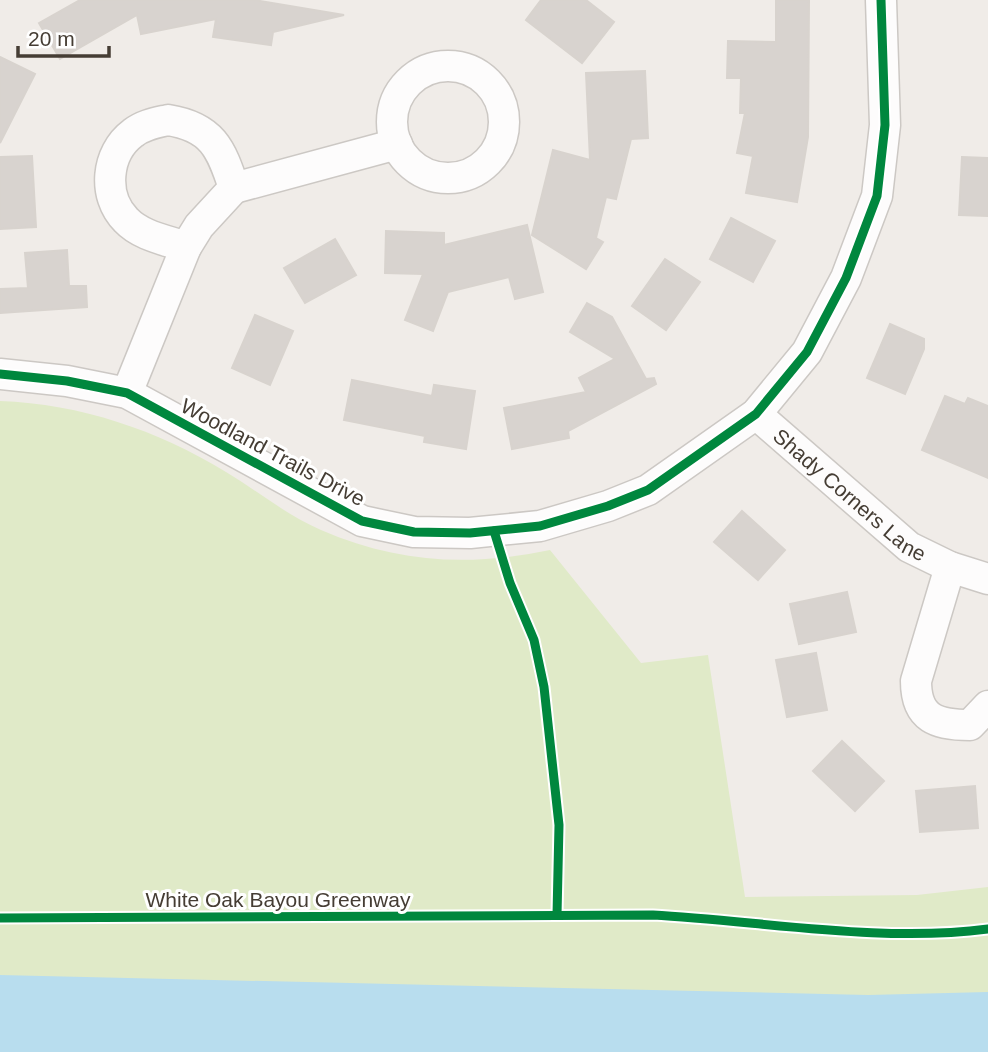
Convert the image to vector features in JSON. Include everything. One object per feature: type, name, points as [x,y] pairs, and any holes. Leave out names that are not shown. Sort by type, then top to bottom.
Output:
[{"type":"street","name":"Woodland Trails Drive","points":[[0,374],[67,381],[127,393],[362,521],[414,532],[470,534],[540,526],[608,506],[649,490],[756,414],[807,352],[846,278],[877,196],[885,125],[881,0]]},
{"type":"street","points":[[186,247],[142,232],[120,212],[110,185],[111,166],[119,148],[132,133],[149,124],[168,120],[188,123],[205,133],[218,147],[234,188]]},
{"type":"street","points":[[127,393],[186,247],[199,226],[234,188],[397,144]]},
{"type":"street","name":"Shady Corners Lane","points":[[756,414],[909,547],[950,567],[988,579]]},
{"type":"street","name":"Shady Corners Lane","points":[[950,567],[916,681],[916,696],[926,714],[946,725],[970,725],[988,706]]},
{"type":"green space","points":[[0,401],[60,407],[146,432],[200,457],[308,524],[377,549],[434,559],[462,560],[491,559],[550,550],[641,663],[708,655],[745,897],[917,895],[988,887],[988,1052],[0,1052]]},
{"type":"water","points":[[0,975],[868,995],[988,992],[988,1052],[0,1052]]},
{"type":"building","points":[[80,0],[254,0],[344,15],[273,32],[271,45],[213,37],[216,19],[141,34],[137,15],[60,59],[39,23]]},
{"type":"building","points":[[541,0],[586,0],[614,22],[582,63],[526,20]]},
{"type":"building","points":[[776,0],[809,0],[808,137],[797,202],[746,193],[753,156],[737,153],[745,113],[740,113],[741,78],[727,78],[728,41],[776,42]]},
{"type":"building","points":[[0,57],[35,74],[0,143]]},
{"type":"building","points":[[645,71],[648,138],[631,139],[616,199],[606,197],[596,238],[603,242],[586,269],[532,235],[553,150],[590,160],[586,73]]},
{"type":"building","points":[[32,156],[36,227],[0,229],[0,157]]},
{"type":"building","points":[[962,157],[988,158],[988,216],[959,215]]},
{"type":"building","points":[[731,218],[775,241],[753,282],[710,259]]},
{"type":"building","points":[[527,225],[543,292],[515,299],[509,277],[448,292],[433,331],[405,320],[423,274],[385,273],[386,231],[444,233],[444,245]]},
{"type":"building","points":[[335,239],[356,275],[305,303],[284,268]]},
{"type":"building","points":[[67,250],[69,286],[86,286],[87,307],[0,313],[0,289],[28,288],[25,253]]},
{"type":"building","points":[[665,259],[700,282],[666,330],[632,306]]},
{"type":"building","points":[[587,303],[612,317],[646,379],[654,378],[656,384],[568,431],[569,438],[512,449],[504,408],[586,392],[579,378],[615,359],[570,332]]},
{"type":"building","points":[[255,315],[293,331],[270,385],[232,368]]},
{"type":"building","points":[[890,324],[924,339],[924,349],[905,394],[867,378]]},
{"type":"building","points":[[352,380],[432,396],[434,385],[475,391],[466,449],[424,442],[425,436],[344,420]]},
{"type":"building","points":[[945,396],[965,404],[968,398],[988,406],[988,478],[922,450]]},
{"type":"building","points":[[742,511],[785,550],[758,580],[714,542]]},
{"type":"building","points":[[847,592],[856,632],[799,644],[790,604]]},
{"type":"building","points":[[816,653],[827,710],[787,717],[776,660]]},
{"type":"building","points":[[842,741],[884,781],[855,811],[813,771]]},
{"type":"building","points":[[975,786],[978,828],[920,832],[916,791]]},
{"type":"cycle path","points":[[0,374],[67,381],[127,393],[362,521],[414,532],[470,533],[540,526],[608,506],[648,490],[756,414],[807,352],[846,278],[877,196],[885,125],[881,0]]},
{"type":"cycle path","points":[[494,531],[510,583],[534,640],[544,687],[559,825],[557,915]]},
{"type":"cycle path","name":"White Oak Bayou Greenway","points":[[0,918],[653,915],[821,930],[906,934],[988,929]]}]
